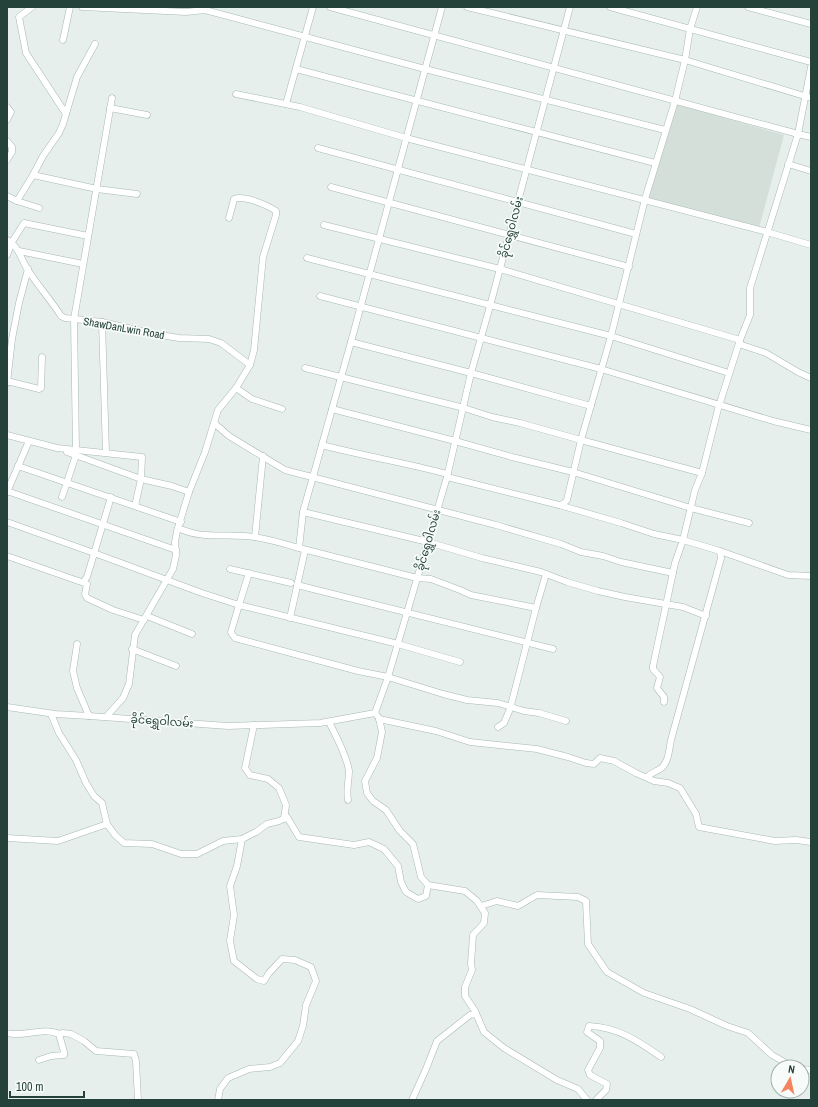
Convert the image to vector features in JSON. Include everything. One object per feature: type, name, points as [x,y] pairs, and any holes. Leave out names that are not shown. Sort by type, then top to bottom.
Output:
[{"type":"street","points":[[32,7],[19,17],[26,53],[66,114]]},
{"type":"street","points":[[63,40],[70,7]]},
{"type":"street","points":[[82,7],[186,12],[205,9],[425,69],[665,130]]},
{"type":"street","points":[[286,104],[313,7]]},
{"type":"street","points":[[330,7],[811,137]]},
{"type":"street","points":[[290,618],[294,584],[302,549],[303,512],[442,7]]},
{"type":"street","points":[[467,7],[685,60],[808,98]]},
{"type":"street","name":"ခိုင်ရွှေဝါလမ်း","points":[[7,707],[51,714],[228,726],[320,723],[375,713],[398,644],[447,475],[454,441],[464,408],[471,373],[570,7]]},
{"type":"street","points":[[610,7],[811,62]]},
{"type":"street","points":[[558,505],[563,504],[567,500],[581,440],[629,267],[645,199],[675,101],[685,60],[690,29],[697,7]]},
{"type":"street","points":[[748,7],[811,24]]},
{"type":"street","points":[[17,201],[43,156],[59,133],[77,77],[95,44]]},
{"type":"street","points":[[664,702],[664,697],[657,688],[660,677],[653,669],[653,666],[673,573],[683,540],[694,490],[702,473],[719,405],[750,315],[750,288],[808,98],[811,67]]},
{"type":"street","points":[[296,69],[535,133],[655,163]]},
{"type":"street","points":[[236,94],[286,104],[406,138],[645,199],[811,245]]},
{"type":"street","points":[[62,497],[76,452],[74,319],[112,98]]},
{"type":"street","points":[[7,107],[11,112],[7,120]]},
{"type":"street","points":[[110,108],[147,115]]},
{"type":"street","points":[[7,141],[12,147],[12,152],[7,160]]},
{"type":"street","points":[[318,148],[636,234]]},
{"type":"street","points":[[788,164],[811,171]]},
{"type":"street","points":[[33,175],[97,188],[137,194]]},
{"type":"street","points":[[331,187],[629,267]]},
{"type":"street","points":[[7,196],[39,208]]},
{"type":"street","points":[[106,717],[123,698],[129,684],[132,649],[135,635],[173,569],[176,555],[175,542],[189,492],[205,452],[218,410],[236,388],[250,365],[254,350],[263,257],[276,211],[270,207],[238,197],[234,199],[229,218]]},
{"type":"street","points":[[7,255],[9,241],[24,223],[88,236]]},
{"type":"street","points":[[324,225],[500,269],[740,342],[766,353],[811,378]]},
{"type":"street","name":"ShawDanLwin Road","points":[[9,241],[19,251],[28,269],[61,316],[65,318],[102,322],[179,338],[209,339],[221,343],[250,365]]},
{"type":"street","points":[[19,251],[84,264]]},
{"type":"street","points":[[307,258],[611,336],[729,373]]},
{"type":"street","points":[[28,269],[12,339],[7,382],[39,389],[41,388],[42,357]]},
{"type":"street","points":[[320,296],[601,369],[773,421],[811,430]]},
{"type":"street","points":[[102,322],[106,453]]},
{"type":"street","points":[[351,342],[591,406]]},
{"type":"street","points":[[305,368],[464,408],[492,417],[520,423],[702,473]]},
{"type":"street","points":[[236,388],[252,399],[282,409]]},
{"type":"street","points":[[332,409],[573,472],[691,508],[750,523]]},
{"type":"street","points":[[214,423],[229,436],[285,470],[554,542],[581,552],[673,573]]},
{"type":"street","points":[[7,435],[76,452],[106,453],[142,457],[142,479],[135,506]]},
{"type":"street","points":[[29,441],[7,492],[176,550]]},
{"type":"street","points":[[322,445],[362,455],[414,465],[558,505],[654,534],[683,540],[720,551],[788,575],[811,576]]},
{"type":"street","points":[[76,452],[142,479],[172,486],[189,492]]},
{"type":"street","points":[[255,537],[263,456]]},
{"type":"street","points":[[18,466],[135,506],[180,525],[188,532],[199,535],[255,537],[417,578],[431,580],[471,595],[536,608]]},
{"type":"street","points":[[83,582],[87,577],[111,497]]},
{"type":"street","points":[[303,512],[428,542],[482,558],[546,574],[598,591],[683,607],[706,616]]},
{"type":"street","points":[[7,522],[166,579],[202,594],[239,605],[398,644],[460,662]]},
{"type":"street","points":[[646,778],[652,772],[660,769],[666,764],[671,740],[721,558],[720,551]]},
{"type":"street","points":[[7,556],[87,584],[85,594],[87,598],[113,610],[145,618],[192,634]]},
{"type":"street","points":[[230,569],[553,649]]},
{"type":"street","points":[[248,573],[232,632],[235,638],[358,671],[388,677],[442,694],[467,700],[498,703],[566,721]]},
{"type":"street","points":[[498,727],[504,723],[511,707],[546,574]]},
{"type":"street","points":[[77,644],[73,671],[77,688],[89,716]]},
{"type":"street","points":[[132,649],[176,666]]},
{"type":"street","points":[[51,714],[59,733],[76,760],[94,796],[102,803],[107,824],[114,835],[124,843],[152,844],[181,854],[197,854],[223,841],[242,839],[256,832],[266,824],[287,817],[299,837],[354,845],[369,842],[384,849],[398,866],[401,882],[406,892],[418,899],[426,896],[427,889],[421,877],[412,844],[400,831],[386,810],[373,801],[367,793],[365,782],[376,758],[382,732],[379,719],[375,713]]},
{"type":"street","points":[[379,719],[436,731],[470,742],[537,749],[586,763],[594,764],[600,758],[614,761],[646,778],[668,783],[680,788],[696,814],[699,826],[703,828],[775,841],[796,840],[811,842]]},
{"type":"street","points":[[329,722],[338,741],[348,771],[346,790],[348,800]]},
{"type":"street","points":[[254,725],[245,768],[250,775],[268,779],[279,788],[286,805],[284,819]]},
{"type":"street","points":[[7,838],[58,841],[107,824]]},
{"type":"street","points":[[218,1100],[220,1089],[228,1078],[249,1069],[270,1067],[280,1064],[298,1040],[303,1026],[306,1005],[316,981],[311,967],[295,960],[282,960],[269,973],[264,981],[257,979],[234,961],[230,941],[234,915],[230,886],[237,866],[242,839]]},
{"type":"street","points":[[427,889],[465,891],[477,901],[485,913],[484,923],[473,935],[472,970],[465,987],[465,996],[476,1014],[484,1032],[504,1048],[557,1080],[578,1089],[587,1100]]},
{"type":"street","points":[[480,906],[497,902],[518,906],[538,895],[578,897],[586,901],[588,944],[607,972],[644,993],[690,1009],[727,1026],[748,1033],[772,1055],[779,1059]]},
{"type":"street","points":[[412,1100],[437,1041],[470,1015],[476,1014]]},
{"type":"street","points":[[596,1100],[606,1090],[607,1084],[590,1075],[588,1070],[600,1048],[600,1041],[587,1032],[589,1026],[604,1027],[633,1038],[661,1057]]},
{"type":"street","points":[[7,1033],[14,1035],[31,1032],[71,1034],[84,1040],[96,1051],[134,1054],[136,1062],[138,1100]]},
{"type":"street","points":[[39,1060],[51,1056],[64,1055],[59,1034]]},
{"type":"shaded area","points":[[676,104],[784,135],[759,228],[647,197]]}]
